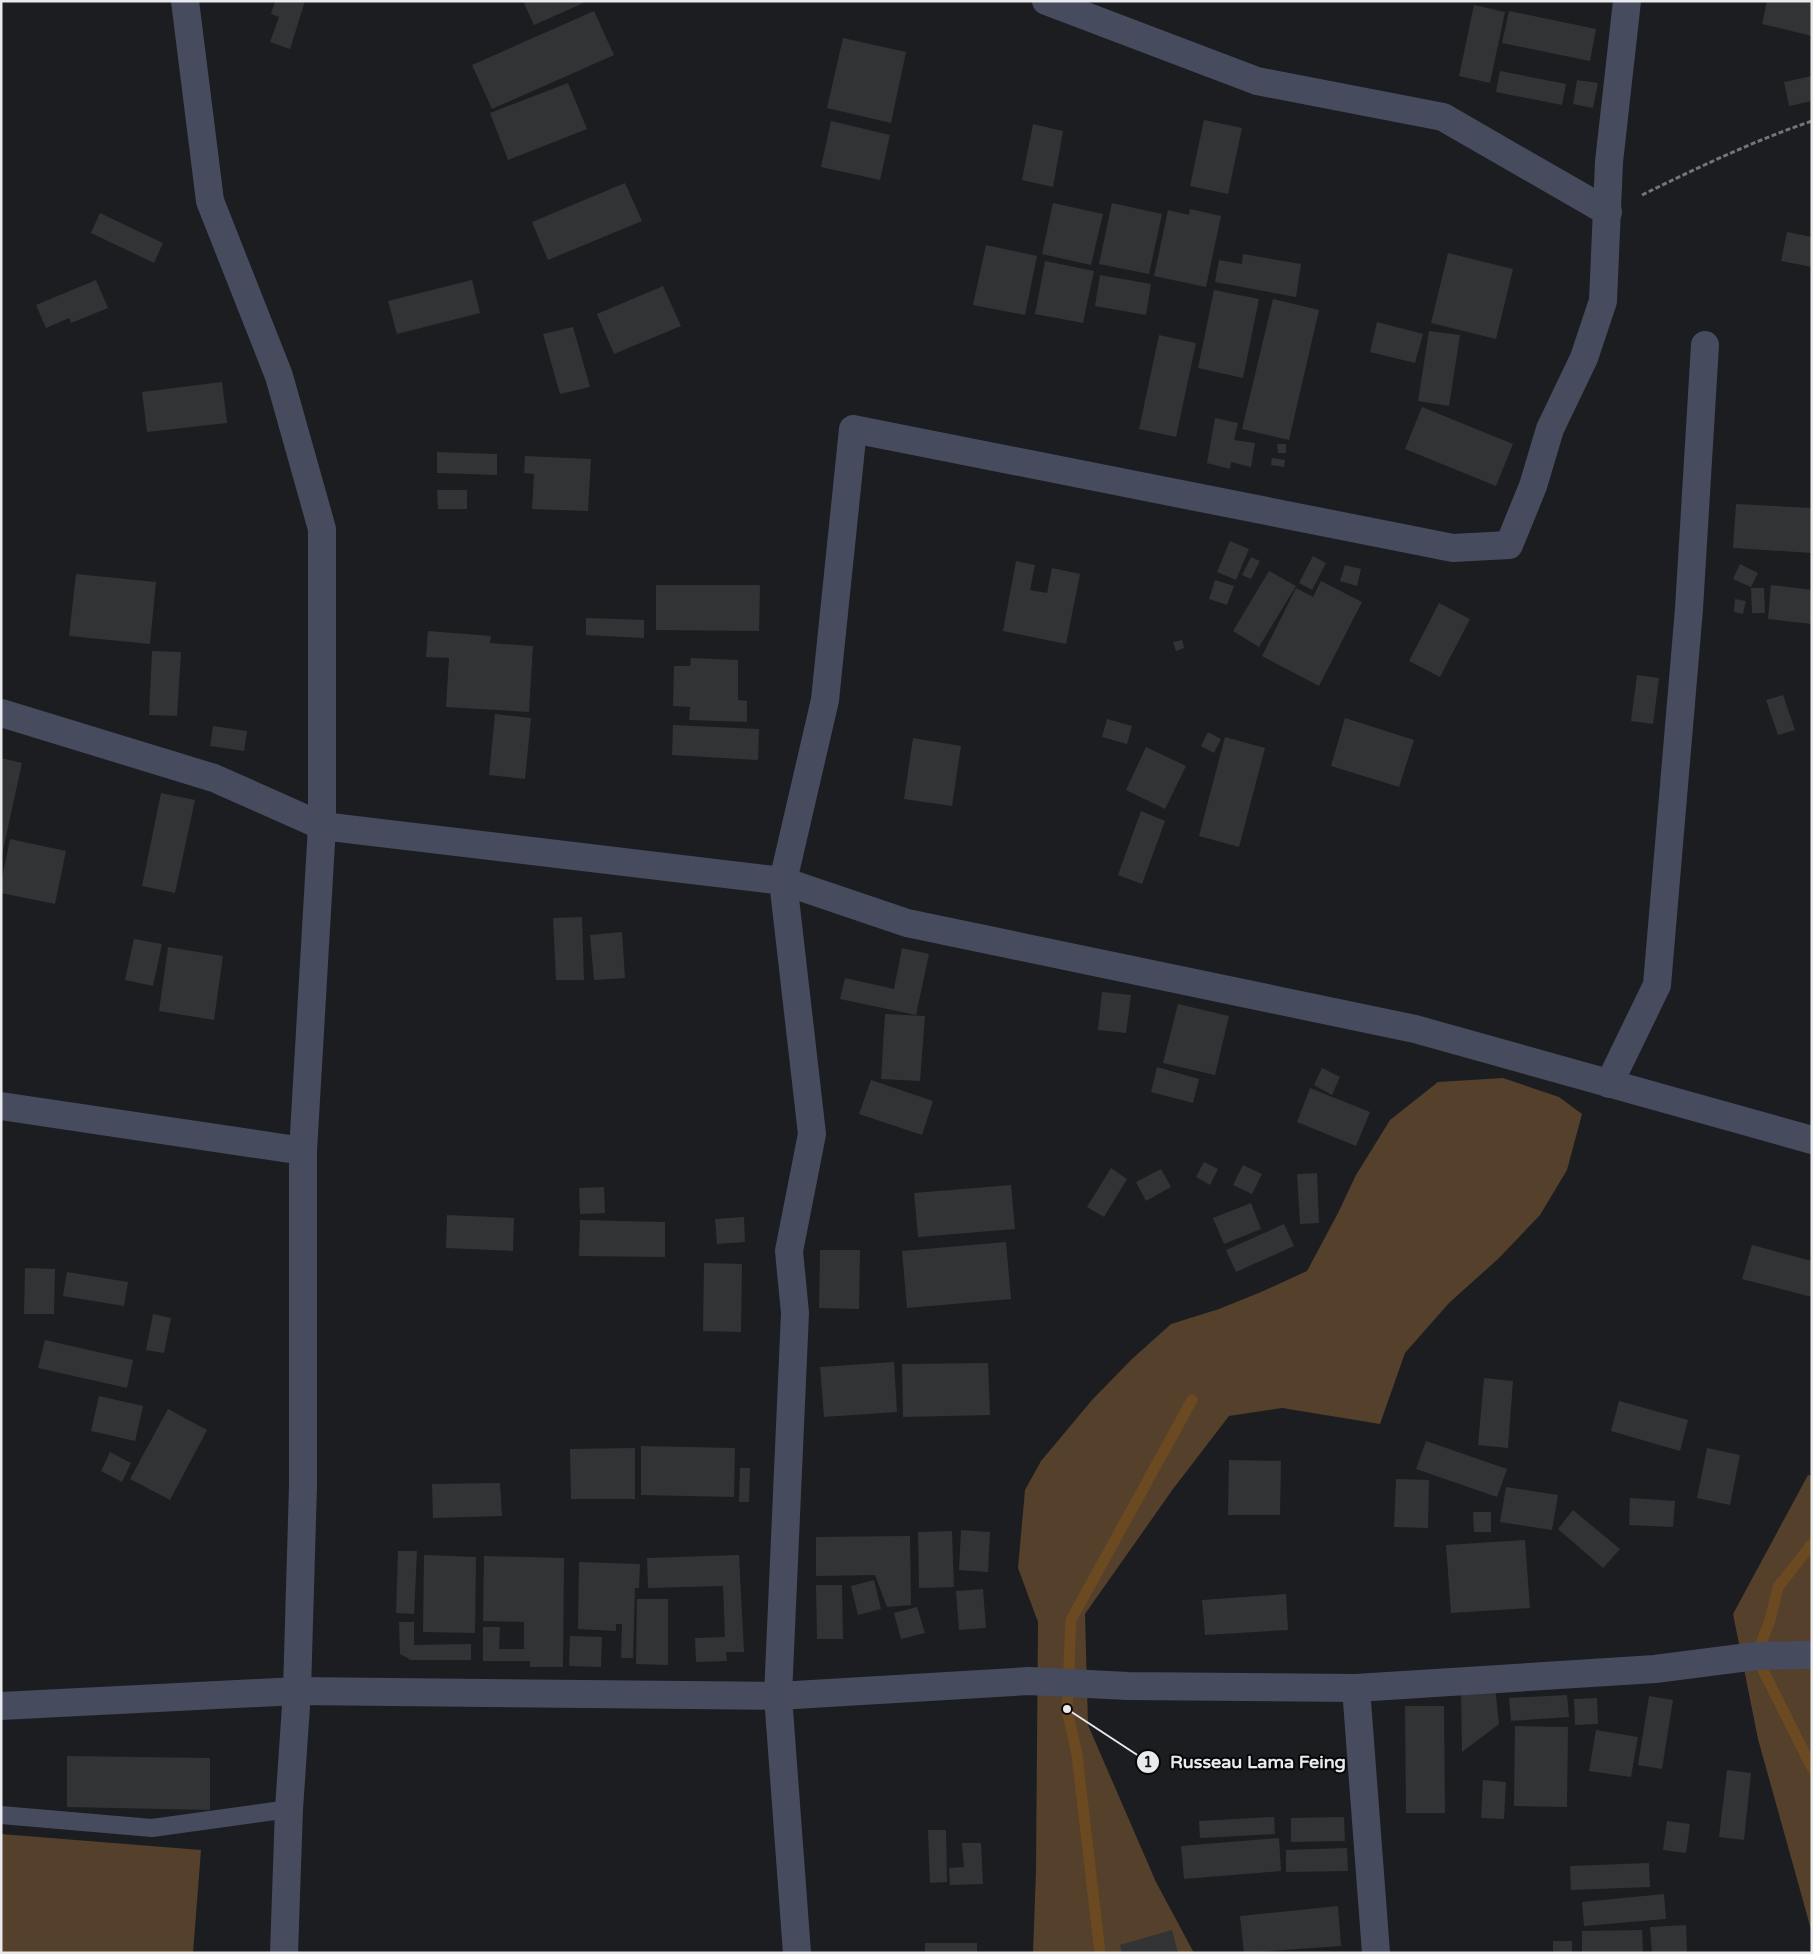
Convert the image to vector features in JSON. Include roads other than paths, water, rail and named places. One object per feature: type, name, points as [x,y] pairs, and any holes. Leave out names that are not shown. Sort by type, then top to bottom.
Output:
[{"type":"street","points":[[185,1],[210,201],[279,376],[322,529],[322,826],[304,1151],[303,1485],[298,1691],[289,1809],[284,1953]]},
{"type":"street","points":[[1046,1],[1257,82],[1443,117],[1608,212]]},
{"type":"street","points":[[1104,1],[1116,28]]},
{"type":"street","points":[[797,1953],[778,1696],[795,1313],[789,1251],[812,1134],[783,880],[825,700],[852,429],[1453,548],[1509,545],[1533,486],[1550,429],[1584,358],[1604,301],[1609,162],[1626,1]]},
{"type":"street","points":[[1609,1084],[1657,985],[1689,609],[1705,345]]},
{"type":"street","points":[[1,713],[214,778],[322,826],[783,880],[907,923],[1415,1029],[1812,1140]]},
{"type":"street","points":[[1,1106],[304,1151]]},
{"type":"street","points":[[1,1706],[298,1691],[778,1696],[1029,1681],[1128,1686],[1356,1688],[1655,1669],[1756,1656],[1812,1655]]},
{"type":"street","points":[[1356,1688],[1376,1953]]},
{"type":"lane","points":[[1,1815],[152,1828],[289,1809]]},
{"type":"waterway","points":[[1100,1953],[1077,1755],[1067,1709],[1071,1620],[1192,1400]]},
{"type":"waterway","points":[[1812,1544],[1778,1587],[1770,1620],[1756,1656],[1812,1768]]},
{"type":"place","name":"Russeau Lama Feing","points":[[1067,1709]]}]
